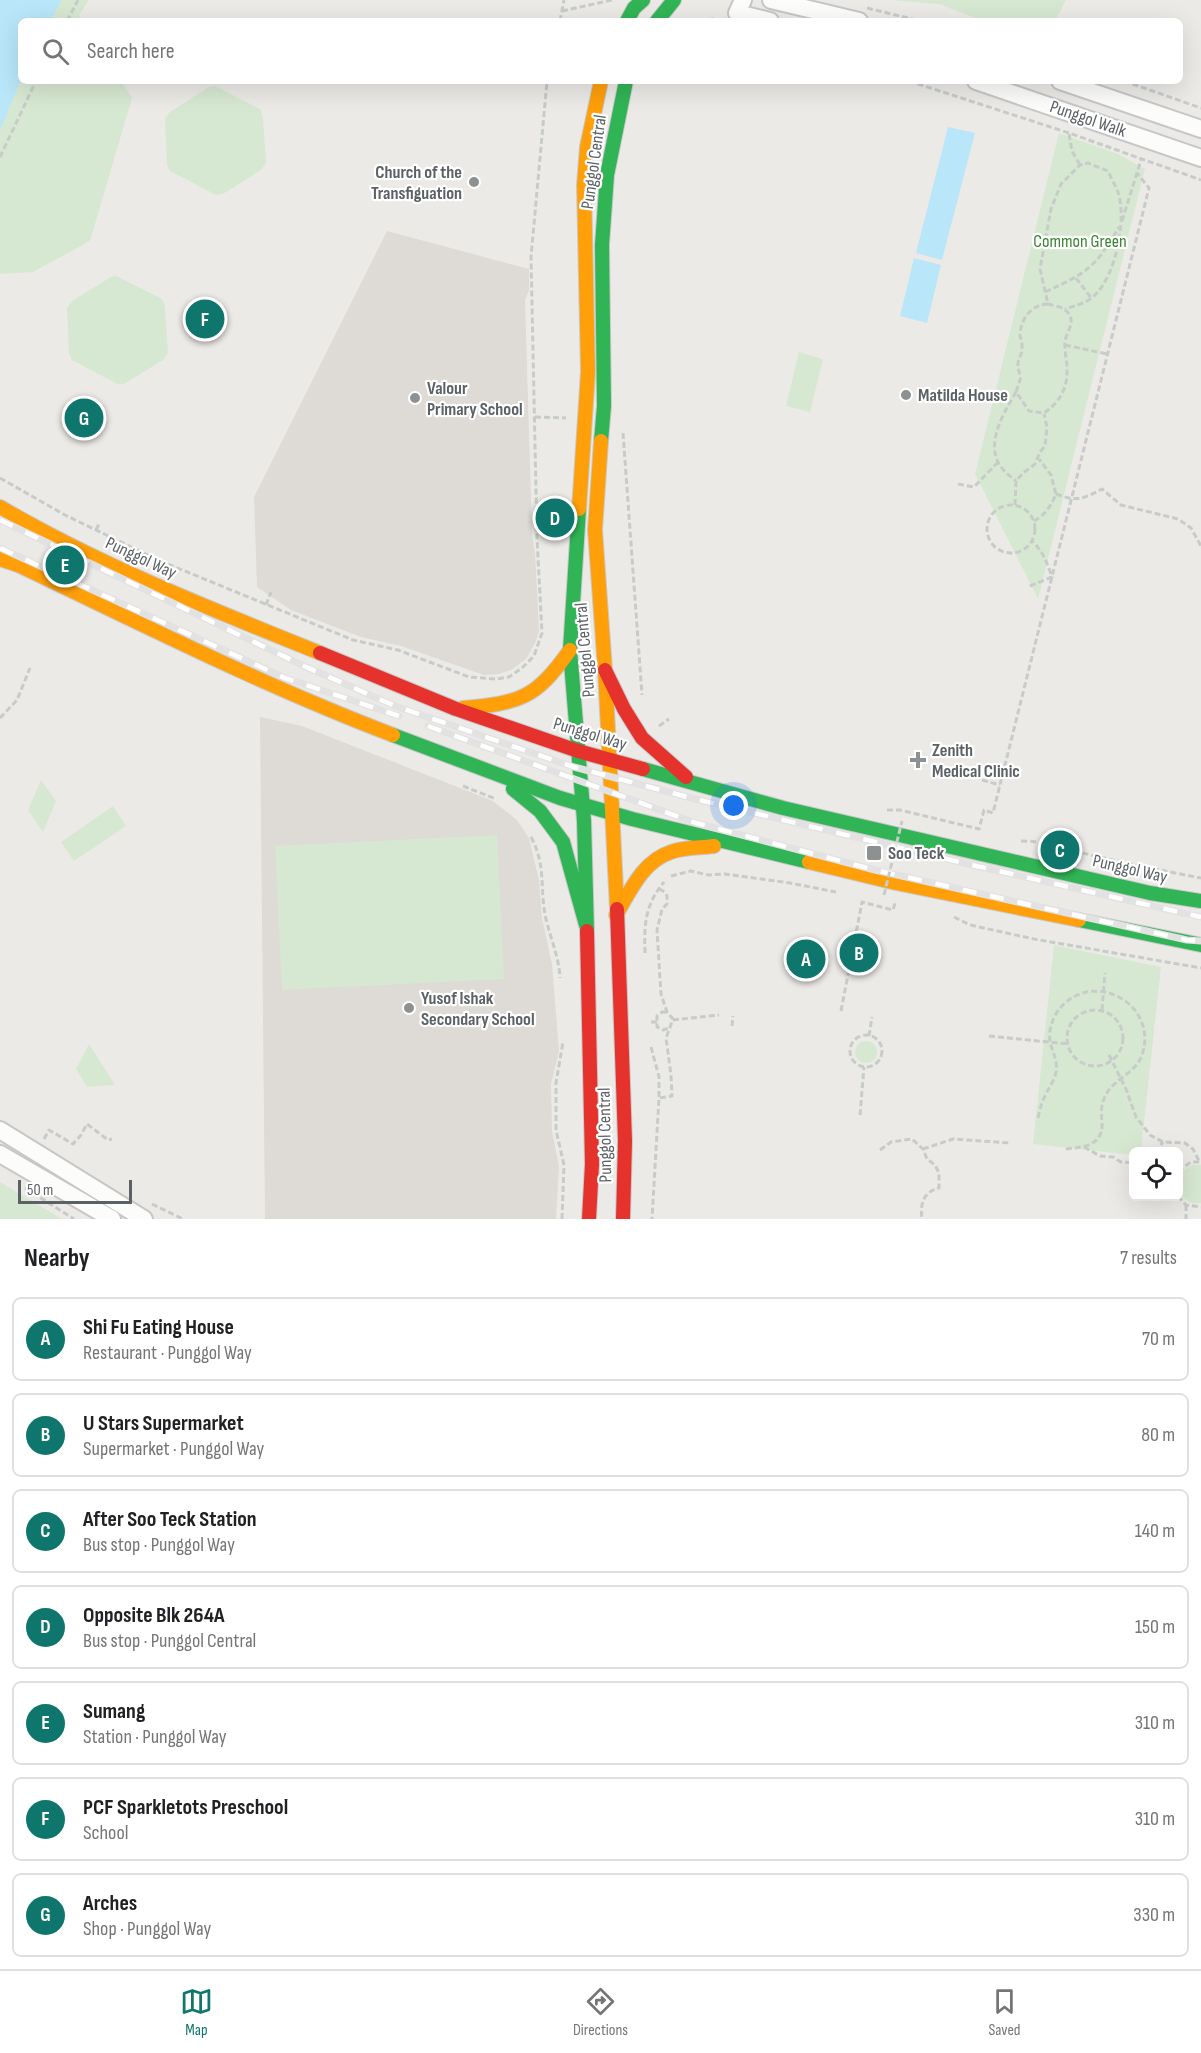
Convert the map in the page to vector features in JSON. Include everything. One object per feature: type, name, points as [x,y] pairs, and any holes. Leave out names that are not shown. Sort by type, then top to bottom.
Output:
[{"type":"main road","points":[[629,18],[634,8],[643,0]]},
{"type":"main road","points":[[659,18],[674,0]]},
{"type":"main road","name":"Punggol Central","points":[[589,1219],[592,1164],[591,1061],[582,804],[570,650],[588,372],[584,185],[587,147],[600,84]]},
{"type":"main road","name":"Punggol Central","points":[[623,1219],[625,1141],[613,814],[595,530],[604,406],[602,245],[607,175],[625,84]]},
{"type":"main road","name":"Punggol Way","points":[[0,507],[29,524],[161,588],[456,709],[578,751],[783,808],[1150,893],[1201,901]]},
{"type":"main road","points":[[0,559],[18,565],[222,663],[327,710],[560,798],[730,844],[896,884],[1201,945]]},
{"type":"main road","points":[[456,709],[512,703],[537,691],[570,650]]},
{"type":"main road","points":[[605,670],[624,709],[642,738],[691,781]]},
{"type":"main road","points":[[494,773],[540,811],[563,842],[586,926]]},
{"type":"main road","points":[[616,915],[638,877],[653,861],[670,852],[730,844]]},
{"type":"street","points":[[771,0],[858,13]]},
{"type":"street","points":[[740,6],[764,18]]},
{"type":"street","name":"Punggol Walk","points":[[985,84],[1201,158]]},
{"type":"street","name":"Punggol Walk","points":[[1069,84],[1201,129]]},
{"type":"street","points":[[0,1130],[144,1219]]},
{"type":"street","points":[[0,1154],[112,1219]]},
{"type":"path","points":[[69,18],[78,0]]},
{"type":"path","points":[[561,18],[564,0]]},
{"type":"path","points":[[562,11],[612,0]]},
{"type":"path","points":[[858,13],[897,18]]},
{"type":"path","points":[[0,157],[35,84]]},
{"type":"path","points":[[0,478],[65,515],[158,560],[352,640],[398,650],[469,677],[485,680],[509,676],[522,668],[534,656],[542,633],[530,279],[547,84]]},
{"type":"path","points":[[918,84],[1201,180]]},
{"type":"path","points":[[1133,84],[1201,108]]},
{"type":"path","points":[[1069,134],[1072,151],[1080,165]]},
{"type":"path","points":[[1065,309],[1092,299],[1108,276],[1141,160]]},
{"type":"path","points":[[1045,293],[1076,278],[1095,264],[1121,224],[1118,193],[1108,171],[1088,163],[1080,165],[1061,184],[1051,209],[1040,269],[1045,293],[1048,304]]},
{"type":"path","points":[[877,809],[900,810],[979,829],[984,810],[993,813],[1149,189],[1137,173]]},
{"type":"path","points":[[1076,278],[1092,299]]},
{"type":"path","points":[[1016,481],[998,462],[995,439],[1021,377],[1017,366],[1023,346],[1020,337],[1022,324],[1029,312],[1039,304],[1065,309],[1072,321],[1065,339],[1067,370],[1064,392],[1044,414]]},
{"type":"path","points":[[1065,345],[1107,354]]},
{"type":"path","points":[[1016,392],[1029,411],[1044,414]]},
{"type":"path","points":[[1015,505],[1016,481],[1035,464],[1045,446],[1047,427],[1044,414]]},
{"type":"path","points":[[623,427],[642,696]]},
{"type":"path","points":[[1034,521],[1048,510],[1056,494],[1051,475],[1038,459]]},
{"type":"path","points":[[958,484],[974,487],[998,462]]},
{"type":"path","points":[[1056,494],[1072,500],[1085,498],[1102,489],[1121,505],[1178,519],[1191,528],[1201,546]]},
{"type":"path","points":[[1015,505],[1027,511],[1034,521],[1032,541],[1020,551],[1013,553],[998,550],[988,539],[986,531],[990,517],[1001,507],[1015,505]]},
{"type":"path","points":[[96,530],[99,524]]},
{"type":"path","points":[[1032,541],[1044,556],[1052,577]]},
{"type":"path","points":[[1030,586],[1052,577]]},
{"type":"path","points":[[266,605],[271,592]]},
{"type":"path","points":[[0,718],[17,700],[30,668]]},
{"type":"path","points":[[663,724],[669,719]]},
{"type":"path","points":[[982,780],[1000,785]]},
{"type":"path","points":[[884,895],[902,821]]},
{"type":"path","points":[[529,832],[543,869],[546,919],[559,961],[560,978]]},
{"type":"path","points":[[645,953],[644,926],[653,896],[669,876],[691,871],[708,875],[725,874],[831,891]]},
{"type":"path","points":[[658,889],[665,892],[667,896],[667,904],[662,909],[657,930],[661,994],[667,1012],[673,1020]]},
{"type":"path","points":[[841,1011],[862,902],[893,910],[895,903]]},
{"type":"path","points":[[945,913],[970,925],[1023,937],[1201,968]]},
{"type":"path","points":[[1101,1010],[1106,973]]},
{"type":"path","points":[[1038,1118],[1042,1103],[1056,1074],[1057,1063],[1050,1042],[1051,1027],[1060,1008],[1074,996],[1091,992],[1117,995],[1129,1003],[1140,1017],[1145,1032],[1142,1055],[1134,1070],[1110,1088],[1104,1098],[1101,1135],[1095,1142],[1084,1147],[1065,1149]]},
{"type":"path","points":[[1092,1009],[1110,1013],[1117,1019],[1124,1036],[1123,1046],[1112,1061],[1095,1067],[1077,1060],[1068,1044],[1067,1034],[1075,1017],[1092,1009]]},
{"type":"path","points":[[667,1012],[659,1013],[657,1027],[669,1028]]},
{"type":"path","points":[[673,1020],[719,1015]]},
{"type":"path","points":[[732,1026],[733,1016]]},
{"type":"path","points":[[869,1036],[872,1017]]},
{"type":"path","points":[[659,1098],[672,1096],[666,1038],[673,1020]]},
{"type":"path","points":[[651,1022],[657,1022]]},
{"type":"path","points":[[869,1036],[878,1041],[881,1046],[881,1056],[875,1065],[864,1067],[855,1063],[851,1049],[859,1037],[869,1036]]},
{"type":"path","points":[[989,1036],[1068,1044]]},
{"type":"path","points":[[562,1219],[564,1165],[556,1130],[556,1083],[563,1042]]},
{"type":"path","points":[[651,1047],[659,1077],[652,1219]]},
{"type":"path","points":[[1109,1055],[1122,1078],[1136,1117],[1150,1135],[1163,1142],[1185,1143],[1193,1149],[1200,1162],[1191,1162],[1183,1168]]},
{"type":"path","points":[[860,1114],[864,1067]]},
{"type":"path","points":[[44,1139],[50,1130],[73,1144],[87,1124],[108,1140],[112,1139]]},
{"type":"path","points":[[880,1150],[891,1142],[904,1138],[912,1139],[923,1149],[927,1159],[936,1165],[939,1173],[939,1188],[926,1195],[921,1207],[922,1219]]},
{"type":"path","points":[[923,1149],[953,1139],[1010,1143]]},
{"type":"path","points":[[1159,1147],[1163,1142]]},
{"type":"path","points":[[1084,1147],[1100,1156],[1113,1157],[1121,1162],[1129,1163]]},
{"type":"path","points":[[19,1185],[74,1219]]},
{"type":"path","points":[[1182,1201],[1186,1205],[1201,1207]]},
{"type":"path","points":[[1186,1205],[1186,1219]]},
{"type":"shaded area","name":"Valour Primary School","points":[[387,231],[529,269],[529,290],[525,300],[532,534],[539,631],[526,659],[511,670],[499,674],[484,675],[401,646],[361,637],[291,610],[257,587],[254,497]]},
{"type":"shaded area","name":"Yusof Ishak Secondary School","points":[[260,717],[302,726],[493,801],[517,820],[529,838],[539,880],[542,918],[552,964],[559,1051],[551,1084],[552,1131],[559,1167],[556,1219],[265,1219]]},
{"type":"green space","points":[[0,0],[89,0],[79,15],[81,18],[18,18],[18,84],[123,84],[132,98],[90,241],[33,272],[0,274]]},
{"type":"green space","points":[[890,0],[1066,0],[1057,18],[975,18],[939,4]]},
{"type":"green space","points":[[215,86],[260,109],[263,117],[266,163],[261,170],[223,194],[216,195],[170,171],[167,165],[165,119],[170,112],[209,87]]},
{"type":"green space","name":"Common Green","points":[[1059,133],[1118,154],[1145,169],[1038,599],[975,474]]},
{"type":"green space","points":[[116,276],[162,299],[165,306],[168,353],[163,360],[124,384],[117,384],[72,360],[69,354],[67,308],[72,301]]},
{"type":"green space","points":[[799,352],[823,359],[810,412],[786,406]]},
{"type":"green space","points":[[41,780],[56,801],[43,832],[28,810]]},
{"type":"green space","points":[[113,806],[126,826],[74,861],[61,842]]},
{"type":"green space","points":[[497,835],[504,979],[282,990],[275,846]]},
{"type":"green space","points":[[1054,945],[1161,967],[1141,1147],[1129,1147],[1129,1155],[1033,1144]]},
{"type":"green space","points":[[866,1041],[874,1044],[877,1052],[874,1060],[866,1063],[858,1060],[855,1052],[858,1044]]},
{"type":"green space","points":[[89,1044],[115,1085],[87,1087],[76,1069]]},
{"type":"green space","points":[[1192,1165],[1201,1165],[1201,1203],[1193,1203],[1183,1197],[1185,1170]]},
{"type":"green space","points":[[0,1182],[62,1219],[0,1219]]},
{"type":"water","points":[[0,0],[61,0],[52,18],[18,18],[19,84],[0,130]]},
{"type":"water","points":[[948,127],[975,133],[942,260],[916,253]]},
{"type":"water","points":[[914,258],[941,265],[927,323],[900,316]]},
{"type":"railway","points":[[0,520],[304,666],[395,706],[574,767],[695,799],[1201,917]]},
{"type":"railway","points":[[0,548],[285,678],[399,716]]},
{"type":"railway","points":[[428,726],[696,823],[875,870],[1187,940],[1201,941]]},
{"type":"traffic: fast","points":[[629,18],[634,8],[643,0]]},
{"type":"traffic: fast","points":[[659,18],[674,0]]},
{"type":"traffic: fast","points":[[601,441],[604,406],[602,245],[607,175],[625,84]]},
{"type":"traffic: fast","points":[[579,509],[570,650],[584,821],[587,931]]},
{"type":"traffic: fast","points":[[393,735],[560,798],[632,819],[809,862]]},
{"type":"traffic: fast","points":[[643,769],[783,808],[1150,893],[1201,901]]},
{"type":"traffic: fast","points":[[513,789],[540,811],[563,842],[586,925]]},
{"type":"traffic: fast","points":[[1079,920],[1201,945]]},
{"type":"traffic: slow","points":[[579,509],[588,372],[584,185],[587,147],[600,84]]},
{"type":"traffic: slow","points":[[601,441],[595,530],[605,670],[617,909]]},
{"type":"traffic: slow","points":[[0,507],[117,568],[320,653]]},
{"type":"traffic: slow","points":[[0,559],[18,565],[250,675],[393,735]]},
{"type":"traffic: slow","points":[[463,708],[499,704],[526,695],[547,679],[570,650]]},
{"type":"traffic: slow","points":[[616,915],[638,878],[661,856],[676,850],[714,846]]},
{"type":"traffic: slow","points":[[809,862],[896,883],[1079,920]]},
{"type":"traffic: jam","points":[[320,653],[456,709],[578,751],[643,769]]},
{"type":"traffic: jam","points":[[605,670],[624,709],[642,738],[686,777]]},
{"type":"traffic: jam","points":[[617,909],[625,1141],[623,1219]]},
{"type":"traffic: jam","points":[[587,931],[592,1164],[589,1219]]},
{"type":"place","name":"Church of the Transfiguation","points":[[474,182]]},
{"type":"place","name":"PCF Sparkletots Preschool","points":[[205,319]]},
{"type":"place","name":"Matilda House","points":[[906,395]]},
{"type":"place","name":"Valour Primary School","points":[[415,398]]},
{"type":"place","name":"Arches","points":[[84,418]]},
{"type":"place","name":"Opposite Blk 264A","points":[[555,518]]},
{"type":"place","name":"Sumang","points":[[65,565]]},
{"type":"place","name":"Zenith Medical Clinic","points":[[918,760]]},
{"type":"place","name":"After Soo Teck Station","points":[[1060,850]]},
{"type":"place","name":"Soo Teck","points":[[874,853]]},
{"type":"place","name":"U Stars Supermarket","points":[[859,953]]},
{"type":"place","name":"Shi Fu Eating House","points":[[806,959]]},
{"type":"place","name":"Yusof Ishak Secondary School","points":[[409,1008]]}]
